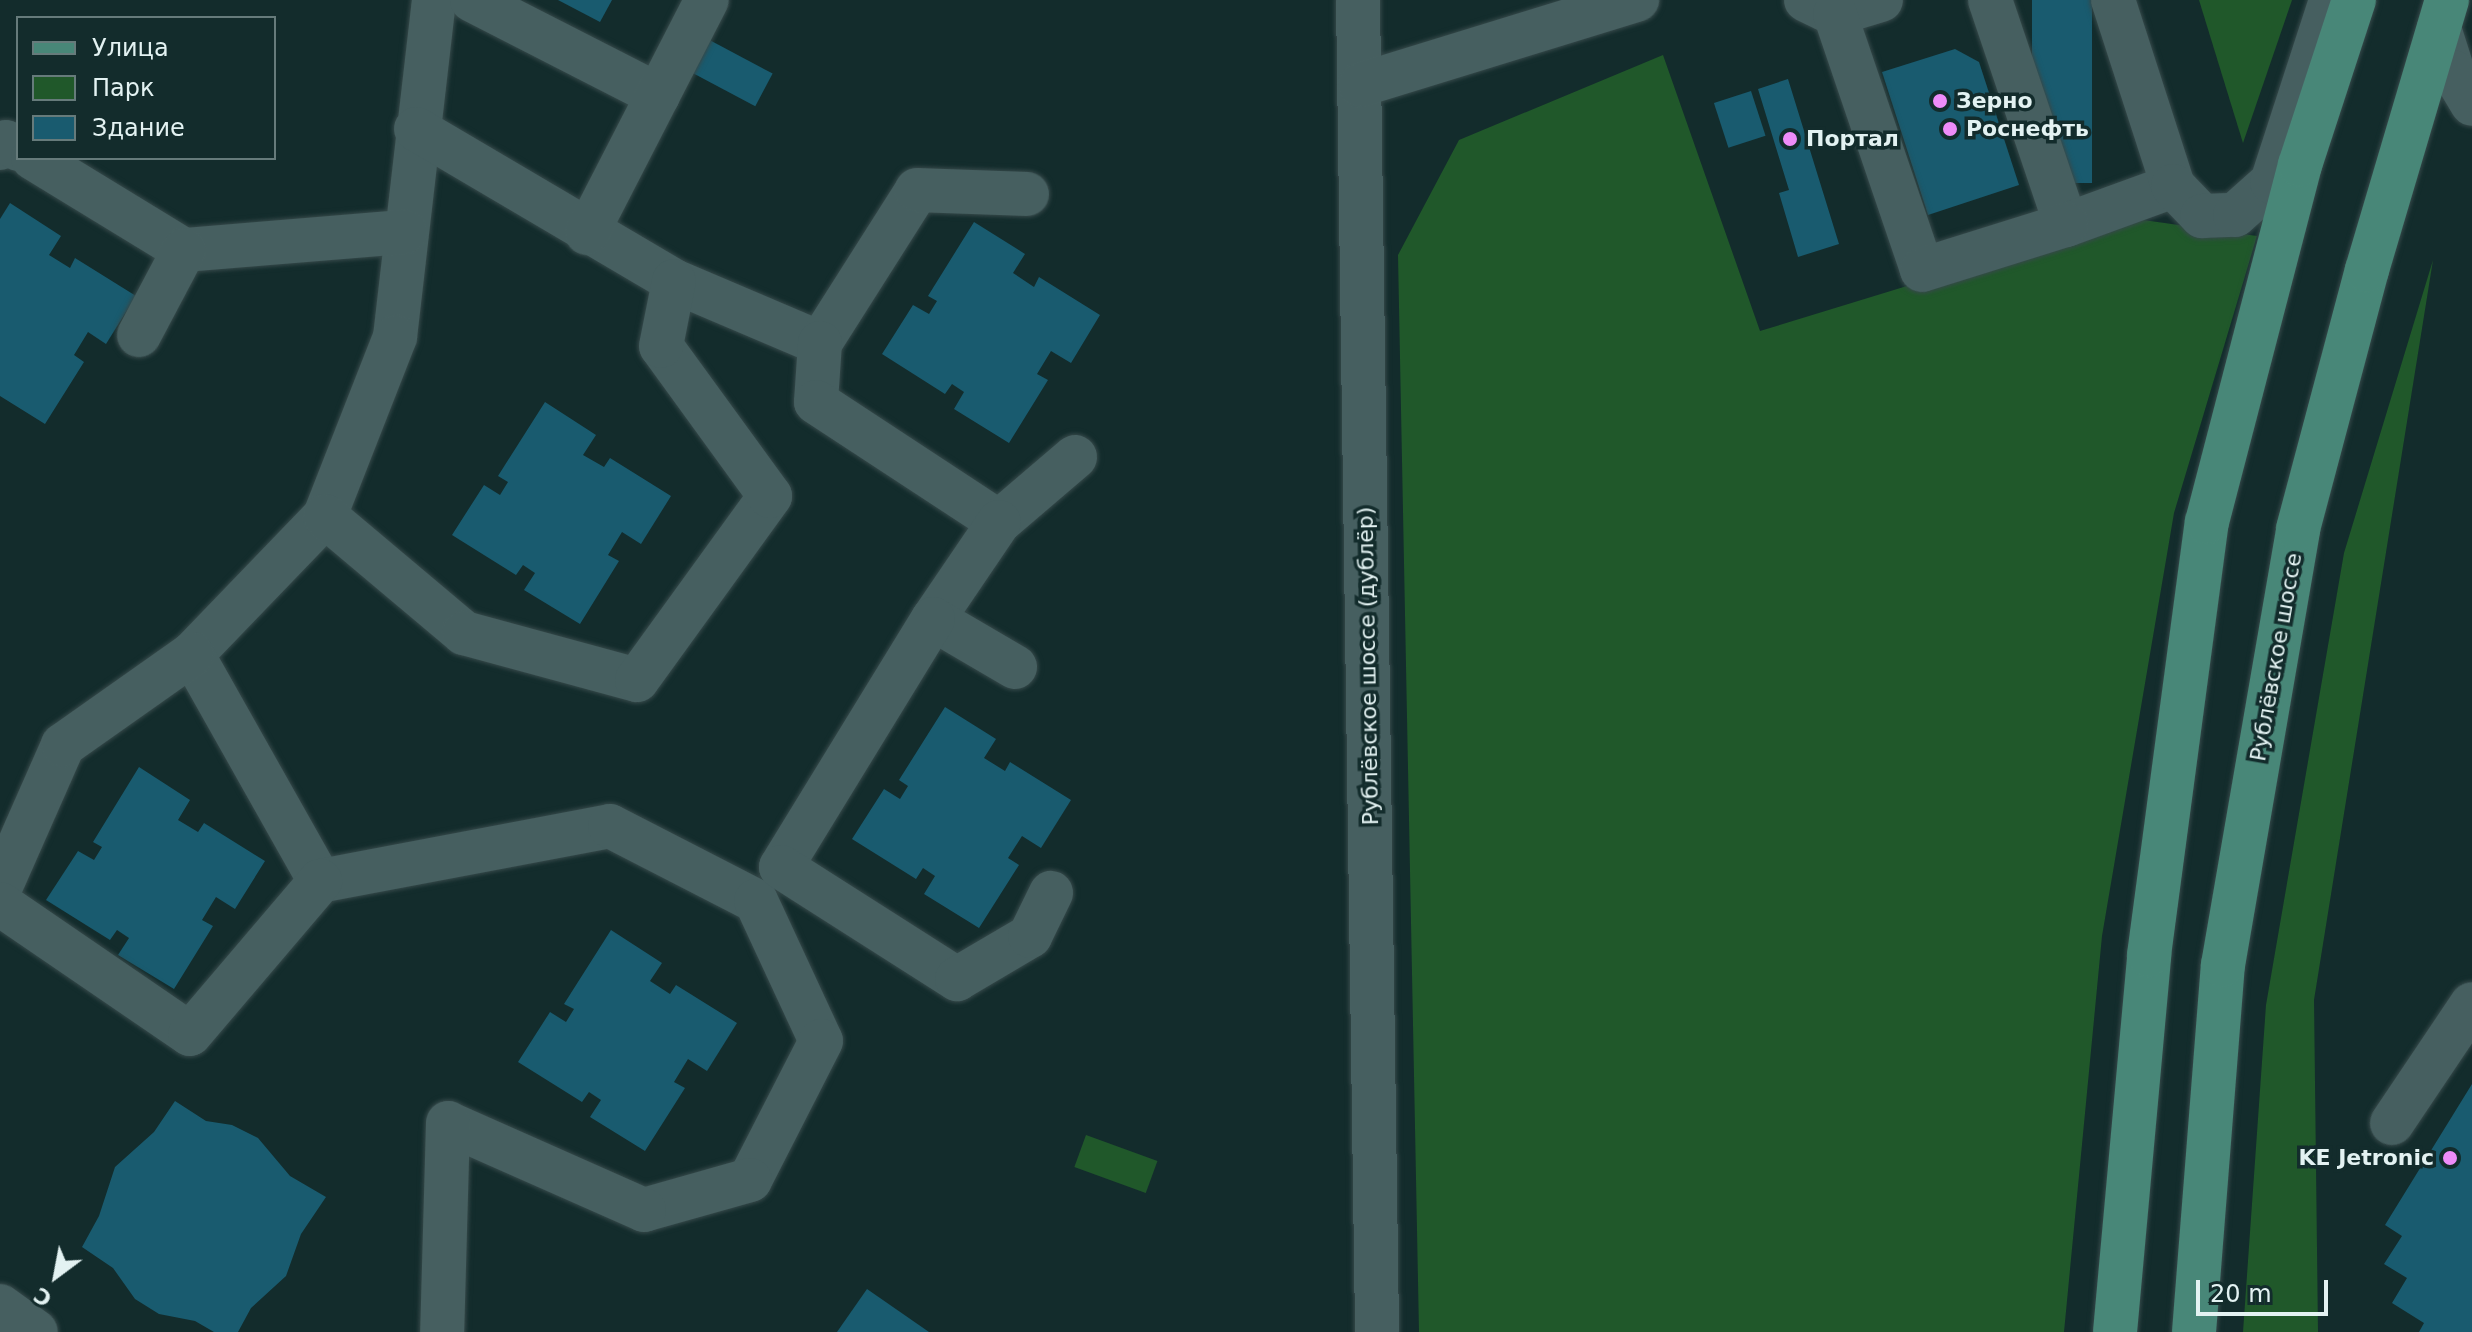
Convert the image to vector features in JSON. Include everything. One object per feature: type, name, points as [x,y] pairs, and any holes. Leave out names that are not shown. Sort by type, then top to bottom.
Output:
[{"type":"main road","points":[[2115,1332],[2149,955],[2207,522],[2300,165],[2354,0]]},
{"type":"main road","name":"Рублёвское шоссе","points":[[2194,1332],[2223,965],[2298,529],[2443,14]]},
{"type":"street","points":[[0,888],[63,745],[192,654],[325,516],[395,337],[416,129],[434,0]]},
{"type":"street","points":[[472,0],[658,95]]},
{"type":"street","points":[[587,233],[707,0]]},
{"type":"street","name":"Рублёвское шоссе (дублёр)","points":[[1358,0],[1377,1332]]},
{"type":"street","points":[[1360,85],[1637,0]]},
{"type":"street","points":[[1881,0],[1821,7],[1922,270],[2066,225],[2173,186]]},
{"type":"street","points":[[1990,0],[2066,225]]},
{"type":"street","points":[[2113,0],[2173,186],[2202,216],[2235,215],[2272,182],[2331,0]]},
{"type":"street","points":[[2443,14],[2453,72],[2472,104]]},
{"type":"street","points":[[416,129],[587,233],[674,281],[820,343]]},
{"type":"street","points":[[0,148],[6,142],[16,148]]},
{"type":"street","points":[[36,160],[184,250],[405,232]]},
{"type":"street","points":[[999,522],[816,402],[820,343],[917,190],[1027,194]]},
{"type":"street","points":[[139,335],[184,250]]},
{"type":"street","points":[[325,516],[464,633],[637,680],[770,496],[661,346],[674,281]]},
{"type":"street","points":[[769,884],[933,619],[999,522],[1075,457]]},
{"type":"street","points":[[933,619],[1015,667]]},
{"type":"street","points":[[192,654],[320,881]]},
{"type":"street","points":[[0,904],[190,1034],[320,881],[610,826],[769,884],[957,979],[1030,936],[1051,893]]},
{"type":"street","points":[[442,1332],[448,1123],[644,1210],[750,1180],[821,1041],[769,884]]},
{"type":"street","points":[[2392,1123],[2472,1004]]},
{"type":"street","points":[[0,1306],[36,1332]]},
{"type":"green space","points":[[2199,0],[2292,0],[2243,143]]},
{"type":"green space","points":[[1663,55],[1760,331],[2129,218],[2257,236],[2174,513],[2102,936],[2064,1332],[1419,1332],[1398,255],[1459,140]]},
{"type":"green space","points":[[2433,260],[2314,1000],[2318,1332],[2243,1332],[2266,1005],[2344,553]]},
{"type":"green space","points":[[1086,1135],[1157,1161],[1146,1193],[1074,1167]]},
{"type":"building","points":[[558,0],[612,0],[600,22]]},
{"type":"building","points":[[2032,0],[2092,0],[2092,183],[2032,183]]},
{"type":"building","points":[[702,36],[773,74],[755,106],[685,69]]},
{"type":"building","name":"Роснефть","points":[[1955,49],[1979,62],[2019,185],[1928,215],[1882,72]]},
{"type":"building","name":"Портал","points":[[1788,79],[1839,244],[1798,257],[1779,193],[1789,190],[1758,89]]},
{"type":"building","points":[[1751,91],[1766,136],[1728,148],[1714,103]]},
{"type":"building","points":[[10,203],[61,236],[49,255],[70,268],[75,258],[136,296],[106,344],[88,332],[74,355],[84,362],[45,424],[0,396],[0,219]]},
{"type":"building","points":[[974,222],[1025,254],[1013,273],[1034,287],[1039,277],[1100,315],[1071,363],[1051,351],[1037,374],[1048,380],[1009,443],[954,409],[964,392],[952,384],[945,394],[882,354],[913,305],[929,314],[937,301],[928,296]]},
{"type":"building","points":[[545,402],[596,435],[583,455],[604,467],[610,458],[671,496],[641,544],[622,532],[608,555],[619,561],[580,624],[524,590],[535,573],[523,565],[516,575],[452,535],[484,485],[500,495],[508,482],[498,476]]},
{"type":"building","points":[[945,707],[996,739],[984,758],[1005,771],[1010,762],[1071,800],[1041,848],[1022,836],[1008,858],[1019,865],[979,928],[924,894],[935,876],[923,868],[916,879],[852,839],[884,789],[900,799],[908,786],[899,780]]},
{"type":"building","points":[[139,767],[190,800],[178,820],[198,832],[204,823],[265,861],[235,909],[216,897],[202,920],[213,926],[174,989],[118,955],[129,938],[117,930],[110,940],[46,900],[78,851],[94,860],[102,847],[93,842]]},
{"type":"building","points":[[611,930],[662,963],[650,981],[670,994],[676,985],[737,1023],[707,1071],[688,1059],[674,1082],[685,1088],[645,1151],[590,1117],[601,1100],[589,1092],[582,1102],[518,1062],[550,1012],[566,1022],[574,1009],[564,1004]]},
{"type":"building","points":[[2472,1084],[2472,1332],[2419,1332],[2424,1323],[2392,1303],[2407,1278],[2384,1264],[2402,1236],[2385,1225]]},
{"type":"building","points":[[175,1101],[206,1121],[232,1125],[258,1138],[290,1176],[326,1197],[301,1234],[286,1276],[251,1308],[238,1332],[214,1332],[195,1321],[159,1314],[135,1299],[113,1268],[82,1247],[99,1216],[115,1167],[154,1132]]},
{"type":"building","points":[[867,1289],[929,1332],[837,1332]]},
{"type":"place","name":"Зерно","points":[[1940,101]]},
{"type":"place","name":"Роснефть","points":[[1950,129]]},
{"type":"place","name":"Портал","points":[[1790,139]]},
{"type":"place","name":"KE Jetronic","points":[[2450,1158]]}]
